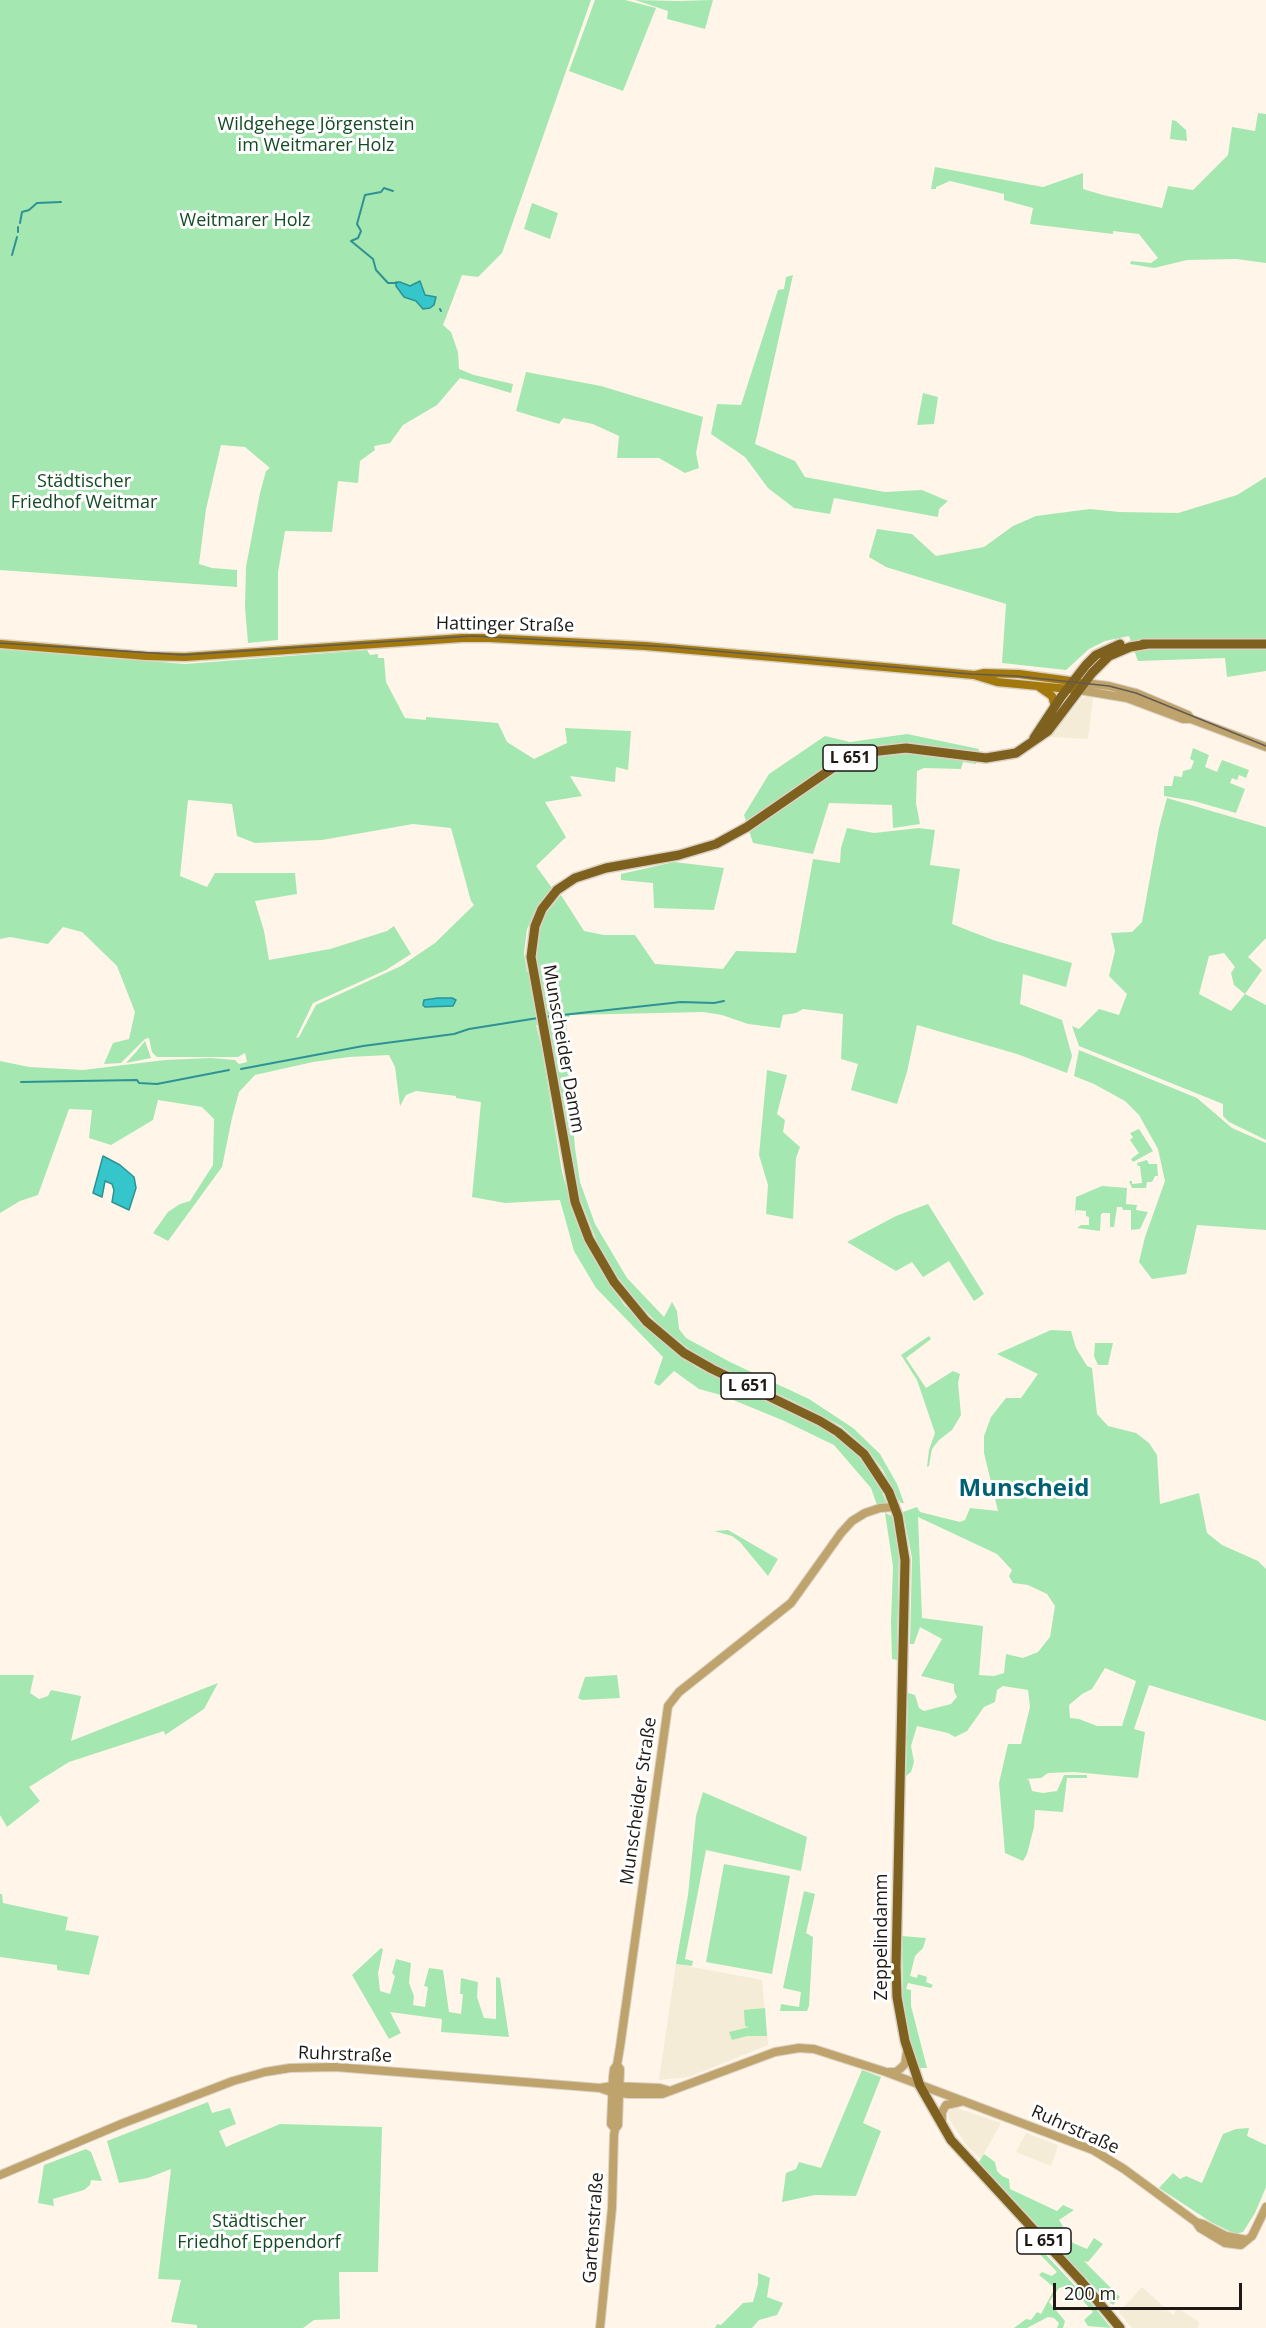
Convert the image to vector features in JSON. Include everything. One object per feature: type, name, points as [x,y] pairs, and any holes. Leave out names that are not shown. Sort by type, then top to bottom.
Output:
[{"type":"main road","name":"Hattinger Straße","points":[[0,644],[185,657],[478,638],[645,646],[974,675],[997,682],[1036,686],[1082,686]]},
{"type":"main road","name":"L 651","points":[[1032,742],[1070,685],[1096,655],[1110,647],[1125,643],[1266,644]]},
{"type":"main road","name":"L 651","points":[[1082,686],[1092,673],[1116,651],[1148,644]]},
{"type":"main road","name":"Hattinger Straße","points":[[974,675],[1019,674],[1070,685]]},
{"type":"main road","points":[[1036,686],[1052,696],[1055,706]]},
{"type":"main road","name":"Munscheider Damm","points":[[895,1508],[889,1492],[873,1466],[847,1439],[820,1421],[692,1358],[646,1321],[619,1289],[589,1239],[574,1202],[532,971],[531,944],[535,926],[542,909],[557,890],[582,875],[606,868],[679,855],[716,844],[747,827],[837,765],[870,752],[906,748],[973,757],[997,757],[1016,753],[1048,730],[1082,686]]},
{"type":"main road","name":"Zeppelindamm","points":[[895,1508],[904,1546],[905,1574],[896,1966],[897,1997],[908,2049],[920,2086],[942,2127],[965,2156],[1080,2280],[1120,2328]]},
{"type":"street","name":"Hattinger Straße","points":[[1082,686],[1145,700],[1266,747]]},
{"type":"street","name":"Munscheider Straße","points":[[615,2089],[614,2069],[617,2065],[668,1706],[678,1692],[791,1603],[852,1521],[880,1508],[895,1508]]},
{"type":"street","name":"Ruhrstraße","points":[[0,2175],[121,2124],[233,2081],[265,2072],[290,2068],[335,2067],[662,2094],[667,2090],[713,2076],[775,2052],[793,2048],[814,2049],[886,2072],[1093,2150],[1130,2172],[1196,2222],[1200,2228],[1225,2243],[1241,2245],[1247,2240],[1257,2227],[1266,2206]]},
{"type":"street","points":[[886,2072],[896,2072],[905,2064],[908,2049]]},
{"type":"street","name":"Gartenstraße","points":[[600,2328],[612,2208],[615,2129],[618,2126],[615,2089]]},
{"type":"street","points":[[942,2127],[942,2112],[946,2105],[952,2102],[963,2102]]},
{"type":"shaded area","points":[[1088,696],[1093,697],[1088,739],[1051,737],[1081,699]]},
{"type":"shaded area","points":[[676,1964],[762,1980],[768,2045],[689,2077],[659,2080]]},
{"type":"shaded area","points":[[954,2107],[1001,2123],[981,2159],[967,2146],[949,2119],[948,2112]]},
{"type":"shaded area","points":[[1026,2133],[1058,2145],[1051,2166],[1016,2152]]},
{"type":"shaded area","points":[[1142,2287],[1173,2315],[1178,2308],[1199,2322],[1198,2328],[1132,2328],[1119,2312]]},
{"type":"green space","name":"Weitmarer Holz","points":[[0,0],[591,0],[502,253],[478,277],[462,275],[443,325],[451,332],[458,352],[459,369],[513,384],[511,393],[460,378],[437,405],[403,425],[390,443],[374,446],[375,450],[360,461],[358,483],[338,481],[332,532],[285,531],[278,572],[278,640],[248,643],[245,607],[246,567],[260,493],[266,471],[270,468],[245,447],[221,445],[206,509],[199,564],[212,568],[237,570],[237,587],[0,570]]},
{"type":"green space","points":[[595,0],[625,0],[656,8],[623,91],[569,71]]},
{"type":"green space","points":[[635,0],[713,0],[705,29],[667,19],[668,11]]},
{"type":"green space","points":[[1258,113],[1266,114],[1266,263],[1236,259],[1187,260],[1154,268],[1130,264],[1131,261],[1151,263],[1158,258],[1139,234],[1113,231],[1113,234],[1030,224],[1033,208],[1004,200],[1004,194],[950,181],[936,189],[931,189],[935,167],[1043,187],[1083,173],[1083,189],[1162,208],[1168,186],[1193,190],[1228,155],[1232,127],[1255,131]]},
{"type":"green space","points":[[1172,120],[1186,130],[1187,141],[1170,139]]},
{"type":"green space","points":[[532,203],[558,213],[550,239],[524,229]]},
{"type":"green space","points":[[793,275],[755,444],[795,461],[805,477],[885,492],[922,490],[948,501],[939,509],[938,517],[834,498],[830,514],[794,508],[768,488],[745,457],[711,434],[717,404],[741,405],[778,290],[784,289],[786,277]]},
{"type":"green space","points":[[526,372],[601,386],[703,417],[696,453],[699,468],[685,473],[659,458],[617,458],[619,436],[593,424],[563,418],[559,424],[516,411]]},
{"type":"green space","points":[[923,393],[938,397],[934,424],[917,425]]},
{"type":"green space","points":[[1266,477],[1266,671],[1227,677],[1225,658],[1138,661],[1129,636],[1105,641],[1089,649],[1066,670],[1002,663],[1006,604],[886,567],[869,557],[877,529],[912,534],[936,556],[984,547],[1013,526],[1036,516],[1090,509],[1178,513],[1237,495]]},
{"type":"green space","points":[[0,649],[185,664],[367,650],[370,655],[378,654],[378,658],[384,658],[386,682],[405,718],[426,720],[426,717],[498,723],[507,742],[534,759],[567,743],[565,728],[631,731],[628,770],[616,767],[615,782],[570,776],[582,796],[545,802],[566,837],[536,866],[552,888],[538,906],[527,929],[524,953],[527,972],[538,970],[536,959],[539,929],[547,912],[561,895],[584,931],[604,935],[635,935],[655,964],[723,969],[736,951],[796,953],[813,859],[840,863],[841,848],[847,828],[874,833],[919,828],[935,830],[930,865],[960,869],[952,924],[993,940],[1072,963],[1066,987],[1023,974],[1020,1004],[1062,1020],[1072,1056],[1067,1073],[1017,1054],[917,1025],[907,1072],[897,1104],[851,1090],[858,1064],[841,1059],[843,1014],[803,1009],[796,1013],[783,1015],[780,1028],[748,1024],[722,1015],[703,1012],[570,1015],[567,1020],[566,1047],[580,1182],[595,1224],[627,1278],[664,1317],[672,1302],[677,1311],[679,1329],[686,1338],[730,1362],[809,1399],[853,1428],[880,1454],[897,1484],[904,1503],[901,1503],[883,1470],[867,1449],[841,1426],[791,1400],[709,1363],[660,1326],[638,1303],[614,1272],[600,1249],[580,1199],[547,1023],[536,1025],[562,1172],[574,1214],[584,1241],[624,1305],[662,1341],[696,1367],[832,1433],[854,1450],[878,1483],[887,1504],[877,1505],[871,1488],[834,1445],[782,1420],[721,1395],[699,1389],[674,1371],[659,1386],[654,1383],[663,1357],[596,1288],[574,1251],[560,1200],[505,1203],[472,1197],[481,1102],[416,1091],[406,1095],[400,1106],[395,1067],[389,1055],[313,1062],[255,1075],[239,1092],[222,1167],[168,1241],[153,1233],[168,1212],[190,1201],[213,1165],[214,1119],[202,1107],[158,1100],[153,1120],[111,1145],[89,1138],[92,1110],[69,1109],[38,1195],[20,1201],[0,1213],[0,1061],[29,1067],[83,1070],[165,1060],[211,1058],[235,1060],[239,1064],[247,1062],[245,1053],[238,1057],[157,1057],[152,1052],[149,1038],[145,1039],[121,1063],[104,1064],[113,1043],[129,1039],[135,1012],[117,966],[82,932],[63,927],[48,944],[10,937],[0,939]],"holes":[[[188,800],[232,804],[237,836],[255,843],[322,840],[413,824],[451,828],[474,905],[435,943],[401,966],[316,1005],[299,1037],[296,1038],[313,1003],[386,970],[411,954],[394,926],[387,931],[330,949],[269,960],[264,931],[255,901],[297,894],[295,873],[215,873],[207,887],[180,876]]]},
{"type":"green space","points":[[907,734],[979,749],[976,764],[963,762],[961,769],[924,768],[917,771],[916,803],[920,824],[893,828],[892,805],[829,803],[813,854],[753,843],[744,815],[769,774],[825,736],[850,742]]},
{"type":"green space","points":[[1193,748],[1209,755],[1205,767],[1217,772],[1222,760],[1249,770],[1246,778],[1239,775],[1237,780],[1232,778],[1230,783],[1245,789],[1236,813],[1194,801],[1164,796],[1164,786],[1172,786],[1174,776],[1182,777],[1183,771],[1191,769],[1194,761],[1190,759]]},
{"type":"green space","points":[[1167,798],[1266,827],[1266,938],[1248,957],[1262,970],[1245,994],[1266,1005],[1266,1140],[1229,1122],[1223,1116],[1223,1104],[1079,1046],[1072,1026],[1079,1029],[1099,1009],[1119,1015],[1127,994],[1109,976],[1115,951],[1111,933],[1132,932],[1142,922],[1159,828]],"holes":[[[1224,953],[1235,967],[1231,973],[1234,985],[1245,994],[1231,1011],[1199,994],[1209,956]]]},
{"type":"green space","points":[[674,862],[724,868],[714,910],[654,908],[653,883],[621,880],[621,874]]},
{"type":"green space","points":[[145,1041],[151,1058],[126,1063],[136,1052]]},
{"type":"green space","points":[[1079,1050],[1197,1098],[1232,1128],[1266,1143],[1266,1230],[1197,1225],[1186,1274],[1152,1279],[1139,1262],[1145,1237],[1165,1181],[1158,1149],[1139,1115],[1125,1101],[1074,1076]]},
{"type":"green space","points":[[767,1070],[787,1075],[777,1114],[785,1120],[783,1132],[800,1147],[796,1158],[793,1219],[766,1214],[768,1185],[759,1155]]},
{"type":"green space","points":[[1139,1129],[1153,1151],[1133,1162],[1131,1159],[1139,1153],[1130,1140],[1133,1137],[1130,1133]]},
{"type":"green space","points":[[1147,1160],[1149,1164],[1157,1164],[1158,1176],[1155,1176],[1152,1182],[1147,1182],[1146,1188],[1132,1188],[1129,1181],[1132,1181],[1132,1184],[1142,1183],[1140,1166],[1137,1163]]},
{"type":"green space","points":[[1102,1186],[1127,1188],[1126,1204],[1137,1205],[1136,1210],[1148,1212],[1140,1229],[1131,1230],[1131,1210],[1123,1210],[1122,1207],[1117,1207],[1114,1227],[1110,1227],[1110,1213],[1103,1213],[1101,1214],[1100,1231],[1077,1228],[1081,1225],[1089,1225],[1089,1217],[1086,1216],[1086,1211],[1076,1210],[1075,1214],[1076,1197]]},
{"type":"green space","points":[[928,1204],[984,1294],[974,1301],[949,1261],[923,1277],[912,1262],[896,1271],[847,1242],[896,1216]]},
{"type":"green space","points":[[1051,1330],[1071,1331],[1076,1348],[1087,1366],[1092,1368],[1097,1414],[1108,1426],[1136,1433],[1149,1443],[1157,1455],[1160,1504],[1199,1493],[1207,1533],[1222,1545],[1258,1561],[1266,1569],[1266,1721],[1149,1685],[1134,1729],[1145,1732],[1138,1778],[1074,1772],[1048,1773],[1041,1778],[1026,1779],[1029,1780],[1032,1791],[1043,1793],[1057,1791],[1064,1775],[1087,1775],[1087,1778],[1067,1778],[1063,1812],[1035,1810],[1034,1827],[1023,1861],[1005,1853],[999,1783],[1008,1744],[1021,1744],[1030,1707],[1028,1690],[1003,1686],[997,1690],[995,1702],[984,1707],[967,1731],[955,1737],[948,1733],[917,1726],[911,1746],[914,1762],[911,1772],[906,1776],[908,1693],[915,1695],[919,1708],[924,1711],[951,1704],[957,1697],[954,1684],[921,1676],[942,1639],[920,1627],[914,1644],[910,1644],[912,1558],[903,1512],[917,1507],[920,1512],[960,1522],[965,1520],[970,1508],[998,1511],[984,1453],[984,1436],[991,1417],[1006,1398],[1021,1398],[1038,1374],[997,1354]],"holes":[[[918,1517],[997,1554],[1012,1570],[1009,1576],[1013,1583],[1028,1585],[1047,1594],[1055,1606],[1050,1637],[1038,1652],[1023,1658],[1006,1654],[1004,1673],[994,1676],[979,1675],[983,1626],[922,1618]],[[1105,1668],[1136,1681],[1122,1726],[1097,1726],[1070,1718],[1069,1705],[1092,1689]]]},
{"type":"green space","points":[[929,1336],[931,1339],[906,1358],[926,1388],[953,1371],[960,1374],[958,1383],[961,1415],[952,1430],[932,1449],[927,1467],[929,1450],[935,1433],[917,1380],[901,1355]]},
{"type":"green space","points":[[1095,1343],[1113,1343],[1108,1365],[1098,1365],[1094,1356]]},
{"type":"green space","points":[[885,1513],[892,1516],[899,1548],[897,1660],[892,1659],[893,1566]]},
{"type":"green space","points":[[728,1530],[778,1559],[768,1576],[740,1542],[732,1536],[714,1531]]},
{"type":"green space","points":[[0,1675],[34,1675],[30,1693],[39,1699],[48,1696],[51,1690],[81,1696],[71,1741],[218,1683],[204,1709],[165,1735],[164,1731],[69,1762],[29,1787],[40,1801],[7,1827],[0,1815]]},
{"type":"green space","points":[[617,1675],[620,1698],[582,1700],[578,1698],[585,1677]]},
{"type":"green space","points":[[703,1792],[807,1837],[801,1871],[706,1850],[685,1959],[693,1961],[692,1966],[676,1964],[688,1895],[696,1816]]},
{"type":"green space","points":[[724,1864],[790,1876],[772,1974],[706,1962]]},
{"type":"green space","points":[[804,1891],[815,1894],[806,1933],[813,1937],[809,2006],[807,2011],[780,2011],[781,2004],[799,2007],[801,1992],[783,1988]]},
{"type":"green space","points":[[0,1894],[2,1894],[3,1903],[68,1917],[65,1932],[66,1930],[99,1936],[89,1975],[57,1970],[57,1965],[0,1957]]},
{"type":"green space","points":[[902,1936],[926,1938],[923,1948],[915,1956],[910,1976],[917,1978],[918,1974],[927,1977],[926,1982],[933,1985],[931,1988],[908,1983],[906,1989],[911,1990],[911,2006],[927,2068],[920,2068],[911,2046],[903,2007]]},
{"type":"green space","points":[[381,1948],[383,1949],[378,1973],[380,1991],[390,1994],[395,1976],[392,1973],[396,1959],[411,1963],[409,1983],[414,1996],[413,2005],[425,2007],[428,1987],[424,1986],[429,1968],[443,1970],[449,2012],[461,2014],[463,1994],[460,1994],[461,1978],[478,1982],[477,1997],[484,2018],[496,2019],[496,1977],[500,1978],[509,2037],[441,2032],[442,2019],[390,2012],[401,2033],[389,2039],[352,1975]]},
{"type":"green space","points":[[765,2008],[767,2036],[747,2036],[732,2040],[729,2032],[749,2027],[745,2026],[744,2010]]},
{"type":"green space","points":[[862,2070],[881,2077],[863,2123],[881,2131],[856,2196],[815,2195],[782,2202],[786,2173],[796,2169],[799,2162],[821,2168]]},
{"type":"green space","name":"Städtischer Friedhof Eppendorf","points":[[208,2102],[212,2113],[230,2108],[236,2124],[219,2131],[226,2147],[280,2124],[382,2127],[378,2272],[339,2272],[340,2319],[314,2320],[303,2328],[197,2328],[197,2325],[171,2322],[181,2280],[158,2279],[171,2169],[148,2178],[119,2183],[107,2141]]},
{"type":"green space","points":[[1249,2128],[1247,2136],[1266,2145],[1266,2187],[1255,2213],[1243,2232],[1235,2234],[1211,2222],[1159,2188],[1173,2173],[1180,2179],[1186,2176],[1202,2183],[1223,2134],[1236,2129]]},
{"type":"green space","points":[[86,2149],[91,2152],[102,2181],[91,2180],[90,2185],[84,2190],[53,2199],[54,2206],[38,2203],[44,2165]]},
{"type":"green space","points":[[984,2154],[995,2162],[997,2171],[1002,2176],[1009,2179],[1010,2189],[1057,2211],[1063,2205],[1074,2210],[1059,2220],[1073,2243],[1087,2249],[1094,2238],[1103,2244],[1088,2262],[1084,2261],[1120,2297],[1113,2305],[979,2162]]},
{"type":"green space","points":[[1034,2242],[1111,2328],[1088,2326],[1084,2320],[1093,2312],[1069,2285],[1059,2288],[1049,2302],[1065,2321],[1063,2328],[1057,2328],[1059,2323],[1054,2318],[1048,2317],[1027,2328],[1014,2328],[1026,2319],[1031,2320],[1037,2312],[1041,2314],[1055,2288],[1039,2275],[1042,2272],[1052,2276],[1057,2272],[1031,2245]]},
{"type":"green space","points":[[758,2273],[770,2278],[767,2297],[783,2303],[777,2315],[759,2320],[752,2328],[715,2328],[743,2303],[753,2302],[758,2284]]},
{"type":"water","points":[[420,281],[425,295],[436,297],[434,305],[430,308],[423,309],[416,301],[404,297],[396,286],[396,282],[410,286]]},
{"type":"water","points":[[438,998],[456,1000],[453,1006],[425,1007],[423,1005],[424,1000]]},
{"type":"water","points":[[103,1156],[120,1165],[134,1177],[136,1188],[129,1210],[112,1202],[114,1190],[112,1184],[105,1181],[102,1197],[93,1193]]},
{"type":"waterway","points":[[393,191],[384,188],[381,192],[365,195],[357,224],[361,231],[358,238],[351,241],[373,259],[376,270],[388,283],[397,283]]},
{"type":"waterway","points":[[20,223],[22,212],[29,210],[37,203],[61,202]]},
{"type":"waterway","points":[[18,227],[18,232]]},
{"type":"waterway","points":[[12,255],[17,237]]},
{"type":"waterway","points":[[544,1017],[681,1002],[724,1001]]},
{"type":"waterway","points":[[241,1069],[363,1046],[454,1034],[469,1029],[538,1018]]},
{"type":"waterway","points":[[21,1082],[137,1080],[139,1083],[157,1084],[229,1070]]},
{"type":"tram line","points":[[0,643],[183,655],[473,636],[671,647],[1109,686],[1136,693],[1266,746]]},
{"type":"district","name":"Munscheid","points":[[1024,1489]]},
{"type":"park label","name":"Wildgehege Jörgenstein im Weitmarer Holz","points":[[316,135]]},
{"type":"park label","name":"Städtischer Friedhof Weitmar","points":[[84,492]]}]
